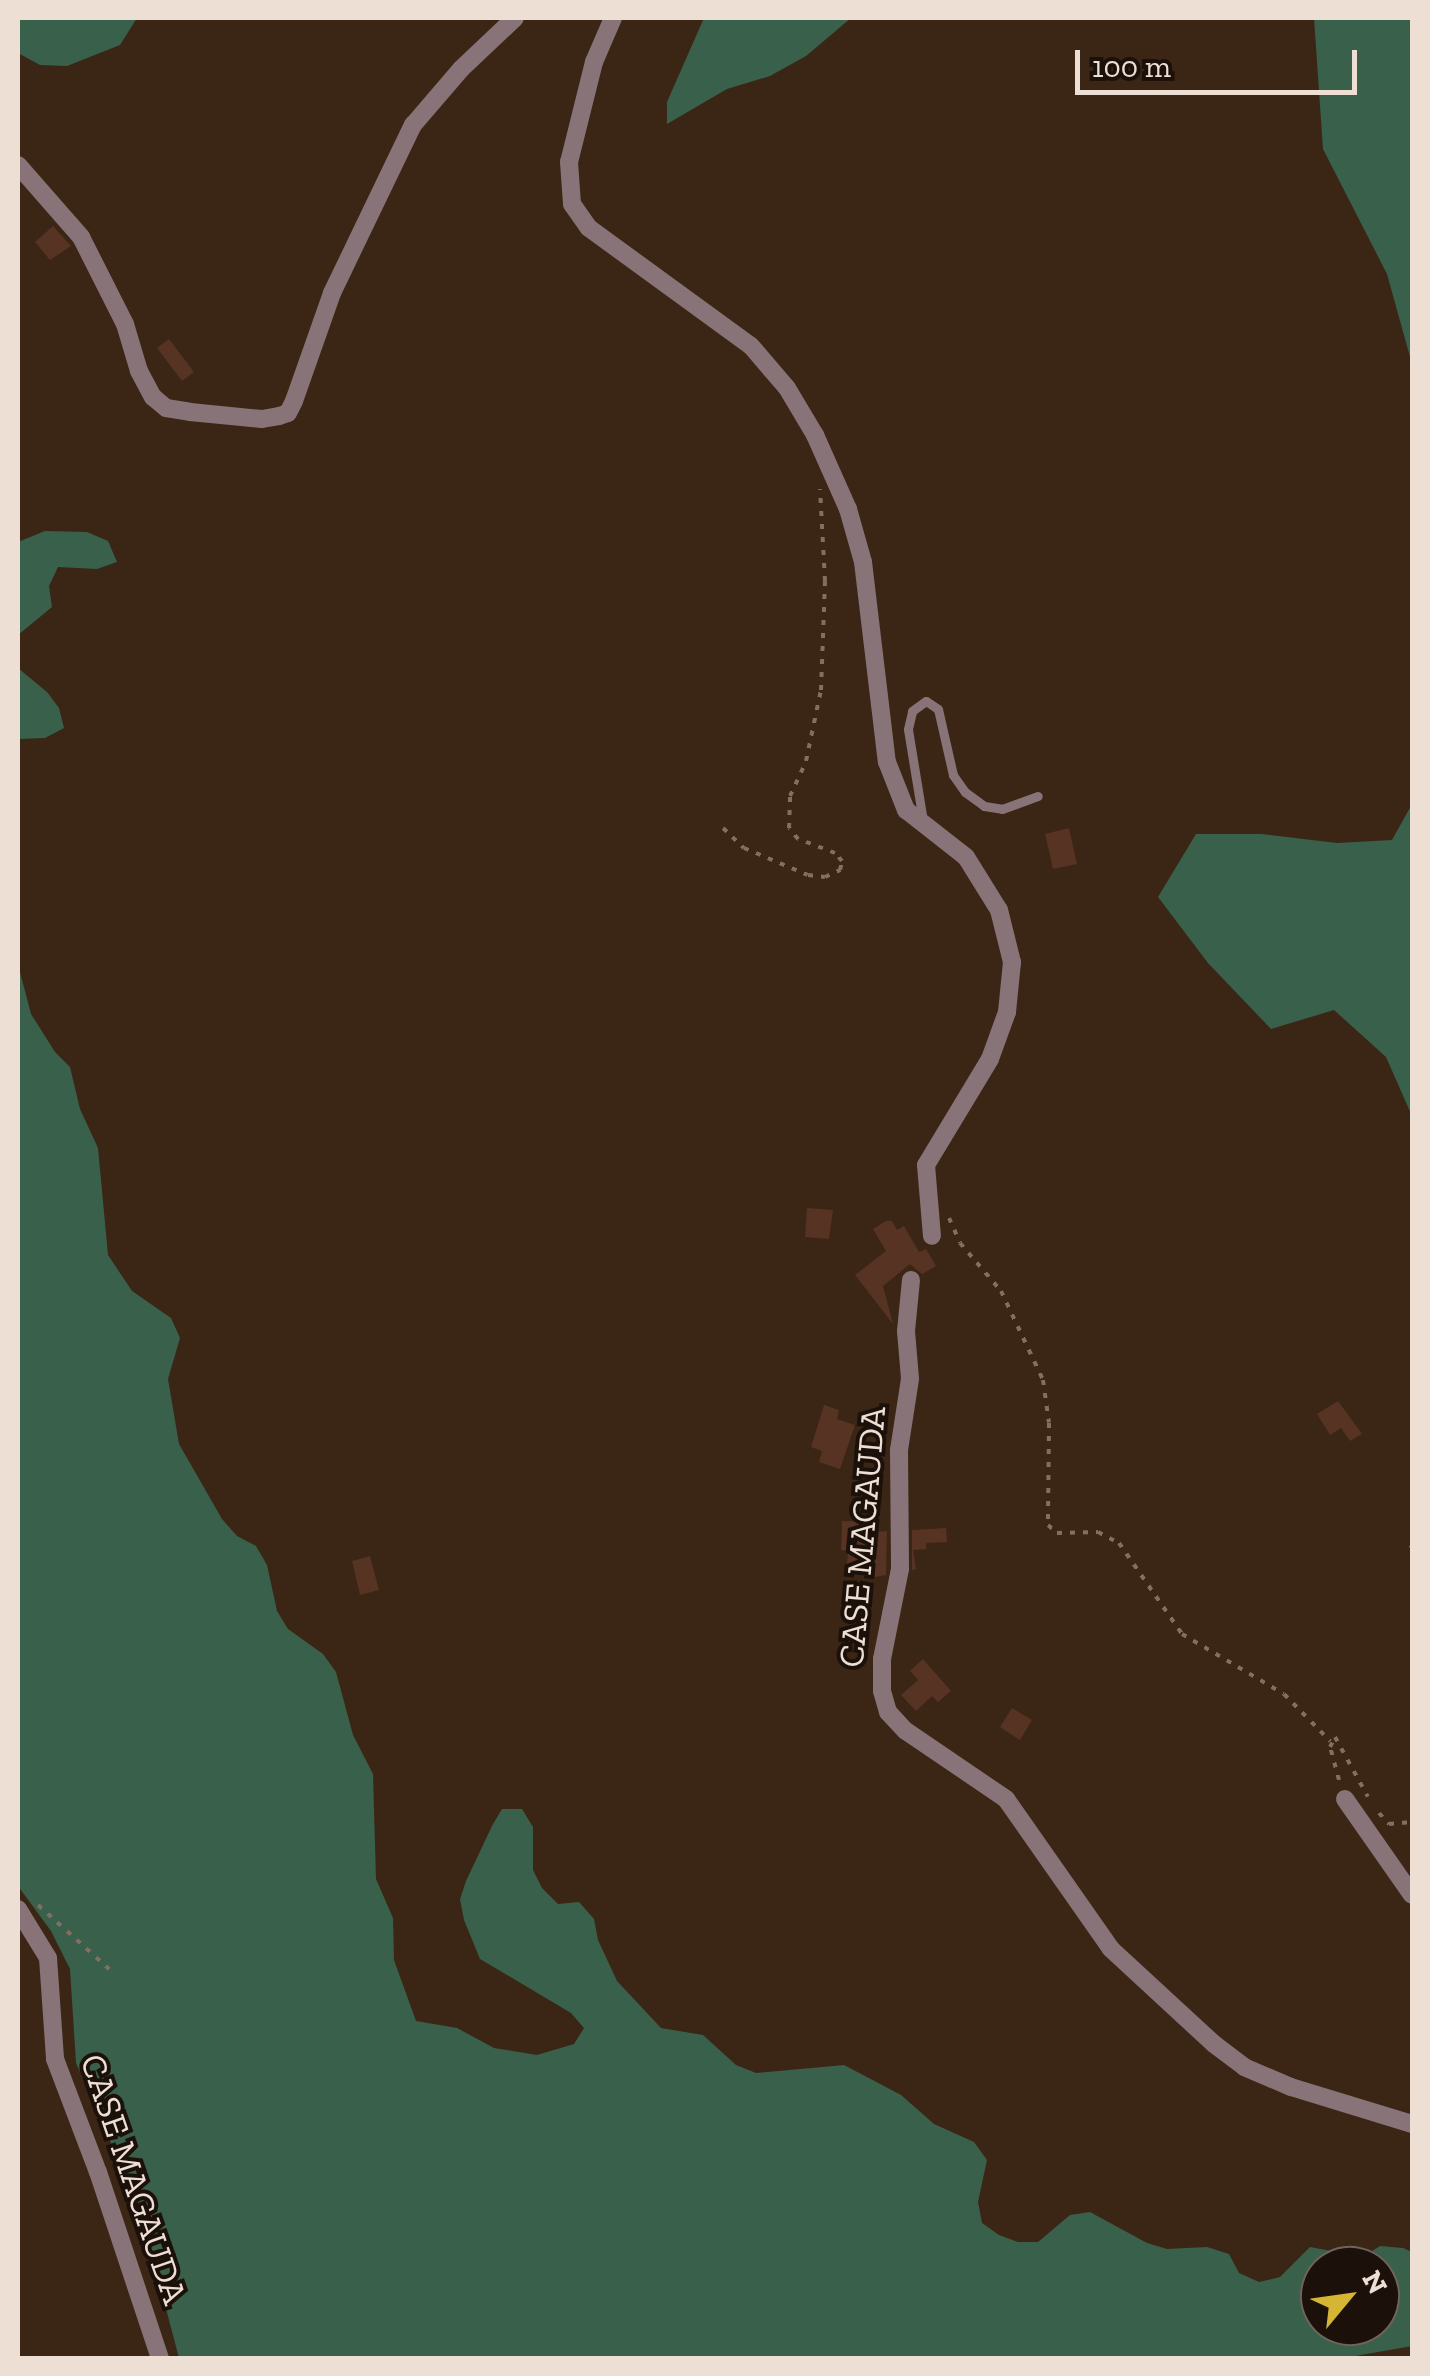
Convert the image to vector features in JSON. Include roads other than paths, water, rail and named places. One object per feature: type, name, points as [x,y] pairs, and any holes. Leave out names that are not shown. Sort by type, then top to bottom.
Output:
[{"type":"street","points":[[18,165],[81,238],[125,324],[139,371],[154,397],[166,408],[190,412],[280,416],[288,413],[294,400],[332,293],[413,125],[461,69],[515,18]]},
{"type":"street","points":[[613,18],[594,62],[569,162],[572,204],[589,228],[751,346],[786,388],[830,469],[863,562],[887,762],[906,810],[966,857],[1000,910],[1012,962],[1007,1012],[990,1059],[926,1165],[932,1236]]},
{"type":"street","name":"CASE MAGAUDA","points":[[911,1280],[906,1332],[910,1378],[899,1450],[900,1569],[882,1659],[882,1691],[888,1712],[906,1731],[1006,1800],[1111,1949],[1214,2044],[1244,2067],[1291,2087],[1412,2124]]},
{"type":"street","points":[[1346,1799],[1412,1894]]},
{"type":"street","name":"CASE MAGAUDA","points":[[25,1904],[48,1958],[55,2060],[98,2172],[160,2358]]},
{"type":"lane","points":[[924,824],[908,729],[912,711],[926,701],[938,709],[953,775],[965,792],[984,806],[1002,809],[1038,796]]}]
